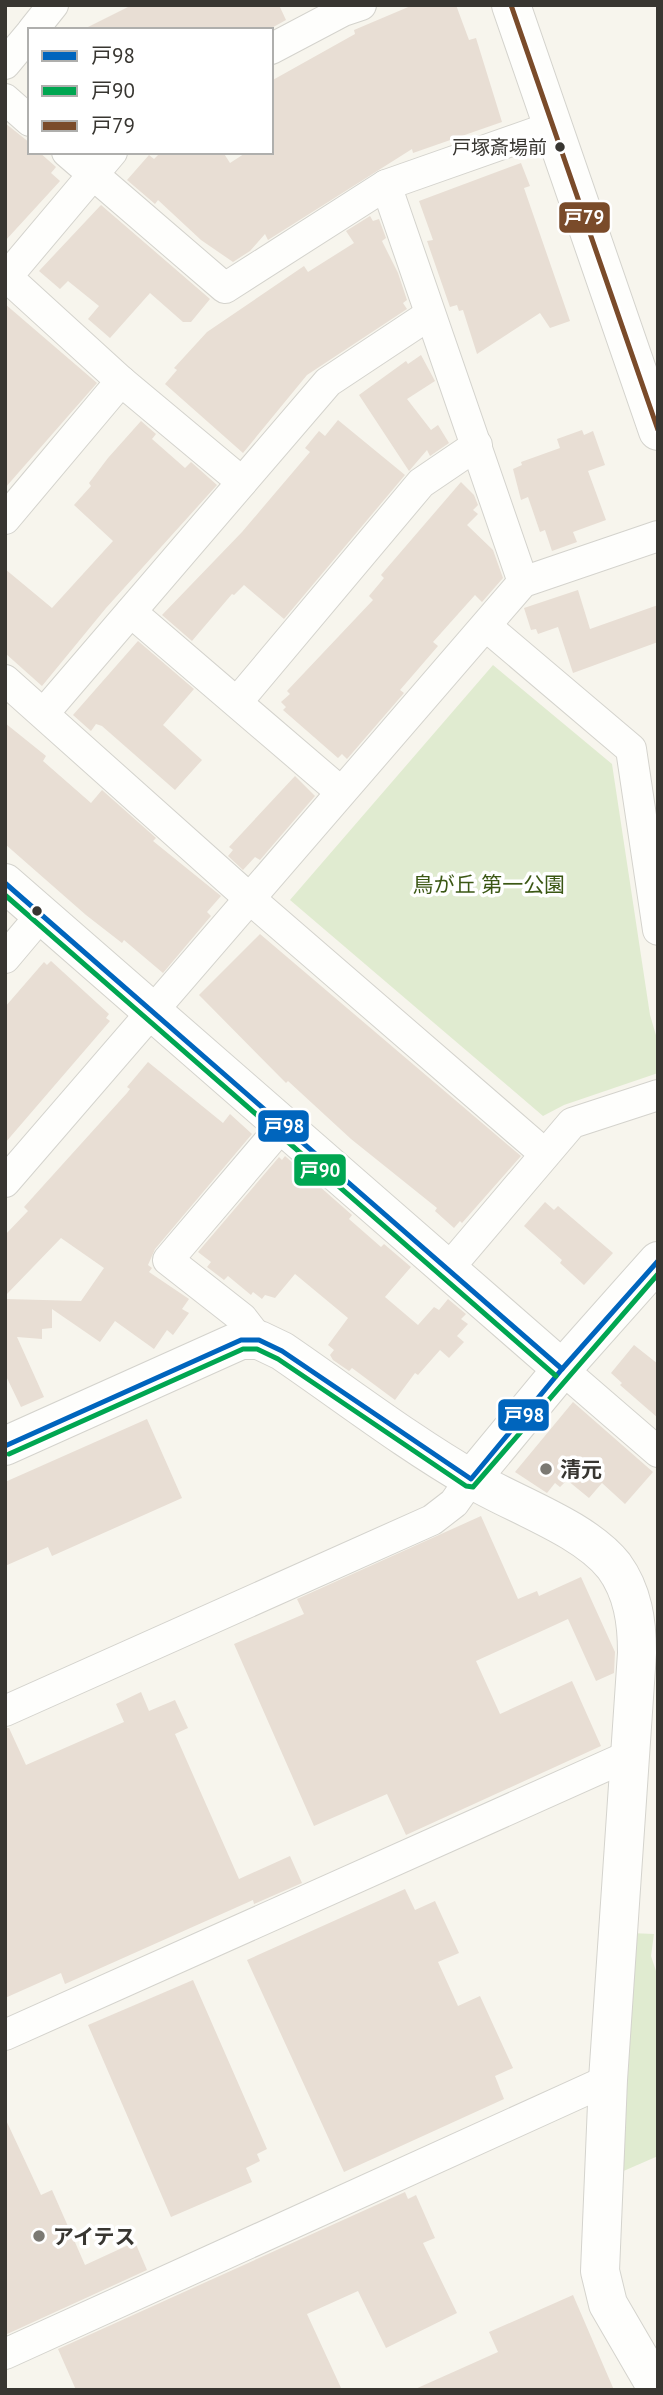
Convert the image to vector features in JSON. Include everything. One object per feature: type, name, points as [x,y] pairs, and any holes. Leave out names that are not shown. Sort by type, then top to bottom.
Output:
[{"type":"street","points":[[34,28],[53,5]]},
{"type":"street","points":[[511,5],[658,431]]},
{"type":"street","points":[[273,48],[348,7]]},
{"type":"street","points":[[5,64],[28,36]]},
{"type":"street","points":[[5,99],[28,119]]},
{"type":"street","points":[[69,154],[225,288],[386,185],[551,127]]},
{"type":"street","points":[[110,154],[6,278],[121,381],[242,482]]},
{"type":"street","points":[[386,185],[523,582]]},
{"type":"street","points":[[44,713],[328,382],[429,315]]},
{"type":"street","points":[[5,519],[121,381]]},
{"type":"street","points":[[238,701],[421,483],[477,445]]},
{"type":"street","points":[[5,1182],[523,582],[658,536]]},
{"type":"street","points":[[131,612],[341,792]]},
{"type":"street","points":[[486,626],[631,749],[654,878],[658,930]]},
{"type":"street","points":[[5,680],[250,898],[545,1154]]},
{"type":"street","points":[[5,883],[658,1452]]},
{"type":"street","points":[[5,958],[42,914]]},
{"type":"street","points":[[448,1269],[572,1123],[658,1095]]},
{"type":"street","points":[[259,1340],[242,1318],[168,1260],[282,1126]]},
{"type":"street","points":[[5,1711],[432,1520],[454,1503],[562,1369],[658,1261]]},
{"type":"street","points":[[5,1446],[241,1340],[259,1340],[282,1351],[471,1479],[579,1537],[599,1551],[615,1568],[628,1592],[636,1619],[637,1653],[608,2080],[600,2271],[608,2304],[650,2388]]},
{"type":"street","points":[[5,2035],[628,1756]]},
{"type":"street","points":[[5,2354],[608,2080]]},
{"type":"green space","name":"鳥が丘 第一公園","points":[[493,665],[612,764],[650,1015],[658,1042],[658,1073],[564,1105],[543,1116],[290,900]]},
{"type":"green space","points":[[630,1933],[654,1934],[651,1956],[658,1977],[658,2156],[619,2173]]},
{"type":"building","points":[[132,5],[279,5],[286,20],[272,28],[86,28]]},
{"type":"building","points":[[413,5],[456,5],[469,40],[476,38],[502,122],[413,153],[412,149],[268,240],[265,234],[250,251],[233,262],[201,240],[158,200],[155,204],[127,180],[149,155],[154,159],[159,154],[224,154],[230,163],[244,154],[273,154],[273,80],[355,34],[354,30]]},
{"type":"building","points":[[5,123],[28,141],[28,154],[41,154],[56,167],[51,173],[60,181],[5,241]]},
{"type":"building","points":[[521,163],[530,186],[524,188],[570,321],[550,328],[540,313],[477,354],[463,310],[459,311],[457,305],[450,307],[427,241],[433,240],[419,201]]},
{"type":"building","points":[[101,205],[210,299],[191,322],[183,322],[150,293],[110,338],[88,319],[99,306],[68,281],[60,289],[39,271]]},
{"type":"building","points":[[370,216],[373,221],[379,219],[386,238],[382,241],[398,273],[407,300],[403,303],[407,309],[307,375],[243,453],[165,384],[177,370],[174,368],[207,332],[304,266],[308,272],[354,243],[346,231]]},
{"type":"building","points":[[5,304],[97,383],[5,488]]},
{"type":"building","points":[[421,355],[435,381],[407,399],[431,430],[438,425],[449,443],[430,456],[427,450],[409,471],[359,395],[406,361],[408,364]]},
{"type":"building","points":[[338,420],[405,475],[284,619],[244,585],[232,594],[192,641],[162,615],[242,532],[310,452],[305,448],[319,431],[325,436]]},
{"type":"building","points":[[141,421],[156,434],[152,439],[185,468],[191,462],[217,485],[106,608],[42,686],[5,653],[5,569],[52,608],[113,541],[74,505],[91,486],[89,483],[108,458]]},
{"type":"building","points":[[582,430],[584,435],[593,431],[605,465],[588,471],[606,520],[573,532],[577,542],[552,551],[545,530],[540,532],[528,497],[521,500],[513,469],[522,465],[521,462],[560,448],[557,439]]},
{"type":"building","points":[[461,482],[474,495],[478,505],[473,510],[478,514],[467,525],[493,550],[503,578],[482,602],[475,595],[433,642],[438,646],[400,690],[404,693],[347,759],[342,754],[338,758],[283,710],[286,707],[281,702],[290,694],[287,691],[373,600],[369,596],[384,578],[381,575]]},
{"type":"building","points":[[578,590],[590,629],[658,605],[658,642],[573,673],[558,627],[538,634],[536,629],[531,630],[524,608]]},
{"type":"building","points":[[138,641],[194,689],[163,725],[202,760],[175,790],[102,726],[96,724],[91,731],[73,715]]},
{"type":"building","points":[[5,723],[46,756],[43,761],[91,803],[102,790],[156,838],[153,841],[221,896],[207,912],[211,916],[163,973],[124,940],[122,943],[86,915],[5,844]]},
{"type":"building","points":[[295,776],[315,796],[260,860],[255,857],[243,870],[228,856],[233,850],[229,847]]},
{"type":"building","points":[[260,934],[521,1156],[462,1223],[460,1221],[454,1228],[435,1211],[437,1208],[351,1139],[288,1081],[286,1083],[199,995]]},
{"type":"building","points":[[51,961],[109,1014],[106,1018],[110,1021],[5,1143],[5,1007],[44,962],[47,965]]},
{"type":"building","points":[[148,1062],[223,1123],[230,1114],[252,1134],[155,1249],[148,1265],[152,1268],[149,1272],[189,1299],[182,1309],[189,1313],[173,1335],[167,1330],[154,1349],[115,1321],[100,1342],[52,1309],[52,1328],[42,1329],[42,1339],[17,1337],[44,1397],[21,1407],[5,1374],[5,1299],[81,1301],[104,1268],[61,1238],[5,1296],[5,1235],[28,1211],[24,1207],[127,1093],[130,1089],[127,1087]]},
{"type":"building","points":[[285,1156],[352,1215],[349,1219],[381,1247],[384,1244],[411,1267],[385,1297],[418,1325],[434,1307],[439,1310],[448,1299],[466,1314],[461,1319],[468,1324],[457,1336],[464,1342],[449,1358],[440,1350],[418,1375],[415,1373],[395,1400],[352,1368],[349,1371],[333,1360],[330,1355],[334,1350],[328,1345],[348,1318],[295,1274],[275,1298],[265,1295],[262,1299],[253,1292],[251,1295],[228,1276],[224,1280],[207,1267],[211,1262],[198,1252],[279,1157],[282,1160]]},
{"type":"building","points":[[545,1202],[554,1210],[558,1206],[613,1253],[584,1285],[560,1263],[562,1260],[524,1226]]},
{"type":"building","points":[[634,1345],[658,1364],[658,1418],[620,1385],[622,1383],[611,1373]]},
{"type":"building","points":[[573,1402],[653,1472],[625,1504],[602,1483],[589,1498],[567,1480],[560,1487],[555,1483],[547,1493],[515,1472]]},
{"type":"building","points":[[147,1419],[182,1498],[52,1556],[48,1547],[5,1566],[5,1482]]},
{"type":"building","points":[[481,1516],[518,1599],[537,1591],[539,1596],[581,1577],[615,1652],[614,1673],[596,1681],[568,1619],[476,1661],[500,1714],[572,1681],[601,1746],[406,1835],[387,1794],[314,1826],[234,1644],[304,1614],[297,1599]]},
{"type":"building","points":[[141,1692],[149,1711],[175,1700],[188,1728],[175,1734],[239,1879],[290,1856],[302,1883],[254,1904],[253,1900],[65,1984],[61,1973],[5,1998],[5,1728],[9,1728],[26,1765],[124,1722],[116,1704]]},
{"type":"building","points":[[405,1889],[415,1910],[435,1901],[459,1953],[438,1962],[458,2006],[480,1996],[513,2068],[495,2076],[504,2099],[344,2172],[247,1960]]},
{"type":"building","points":[[193,1980],[267,2149],[257,2154],[260,2161],[246,2168],[252,2182],[171,2217],[88,2025]]},
{"type":"building","name":"アイテス","points":[[5,2118],[41,2195],[52,2190],[85,2265],[135,2242],[147,2270],[5,2335]]},
{"type":"building","points":[[405,2192],[408,2199],[416,2195],[435,2238],[423,2243],[457,2313],[386,2348],[358,2291],[307,2314],[342,2390],[76,2390],[58,2349]]},
{"type":"building","points":[[573,2295],[614,2390],[413,2390],[498,2352],[489,2332]]},
{"type":"transit line","name":"戸79","points":[[511,5],[658,430]]},
{"type":"transit line","name":"戸98","points":[[5,883],[562,1369]]},
{"type":"transit line","name":"戸90","points":[[5,895],[556,1376]]},
{"type":"transit line","name":"戸98","points":[[5,1446],[241,1340],[259,1340],[282,1351],[471,1479],[562,1369],[658,1261]]},
{"type":"transit line","name":"戸90","points":[[9,1454],[243,1349],[257,1349],[278,1359],[466,1486],[473,1487],[658,1274]]},
{"type":"place","name":"戸塚斎場前","points":[[560,147]]},
{"type":"place","name":"清元","points":[[546,1469]]},
{"type":"place","name":"アイテス","points":[[39,2236]]}]
